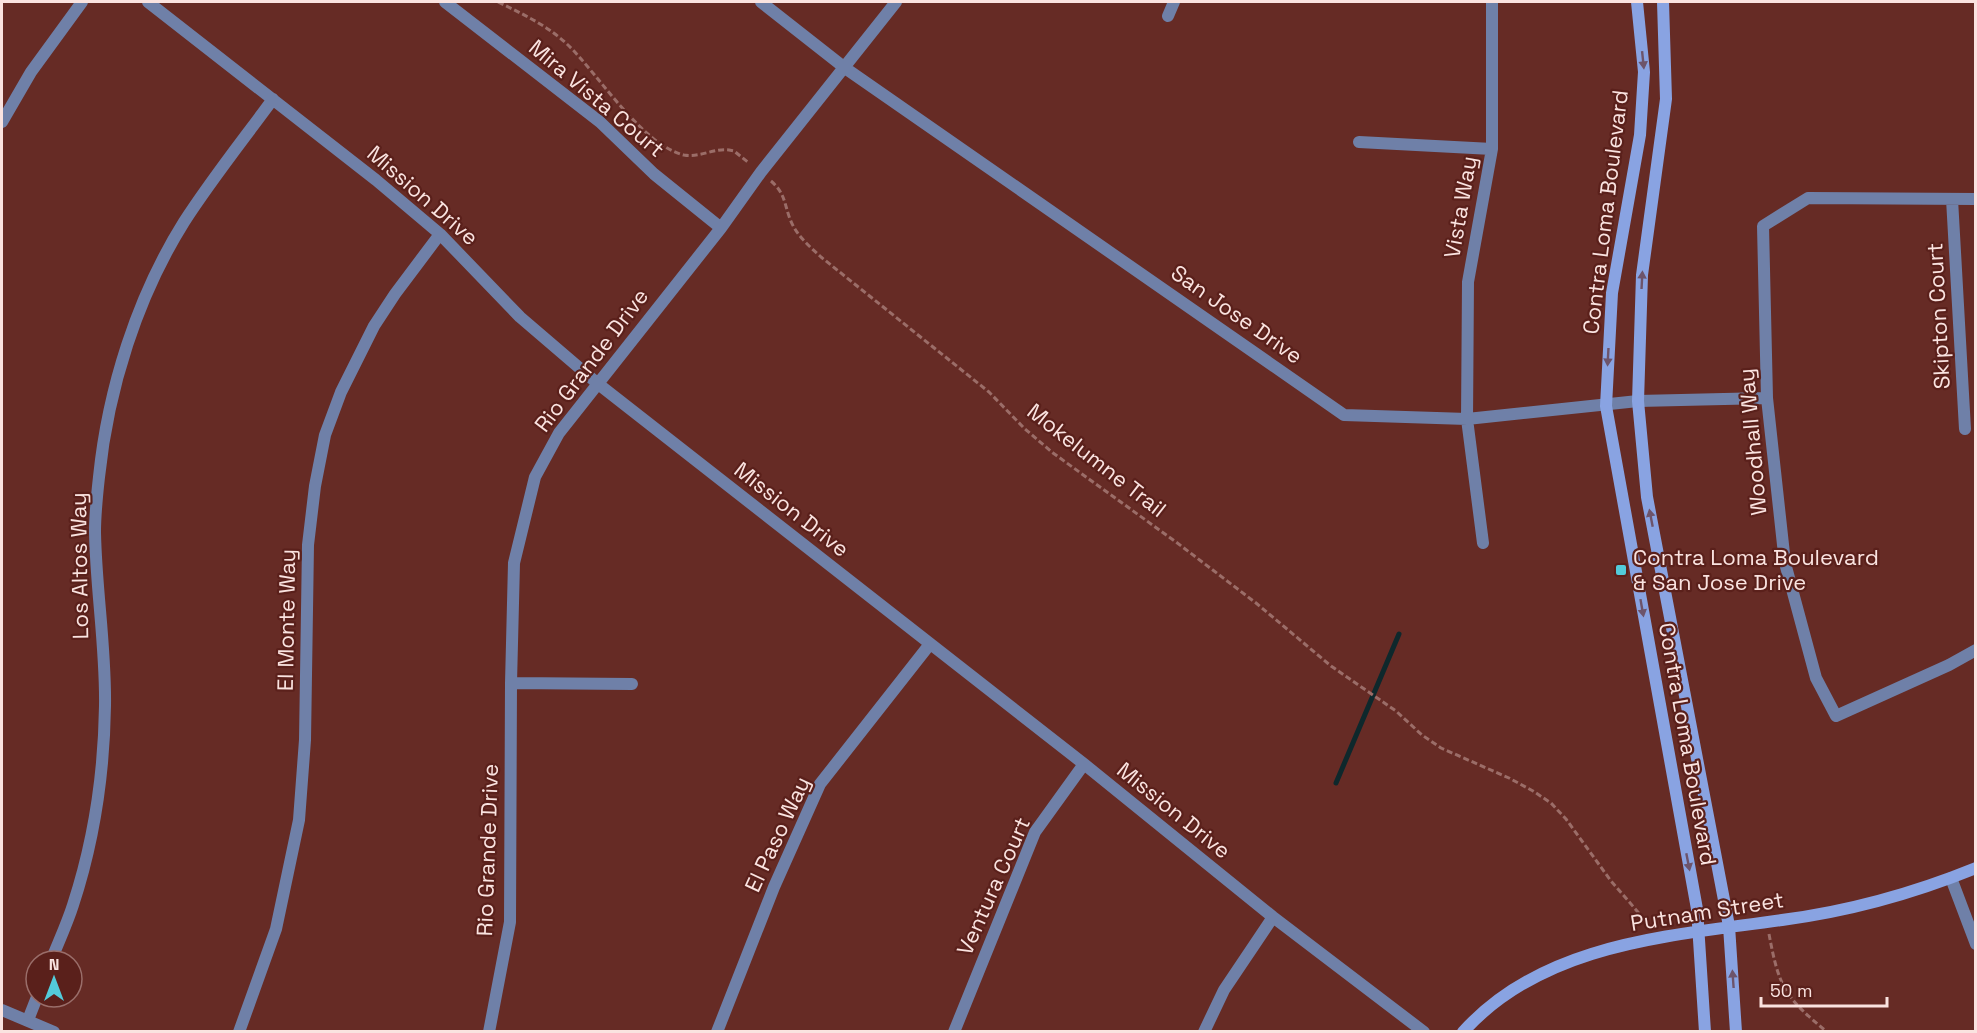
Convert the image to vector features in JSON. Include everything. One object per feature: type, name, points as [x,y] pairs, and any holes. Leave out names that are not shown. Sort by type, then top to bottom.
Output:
[{"type":"main road","name":"Contra Loma Boulevard","points":[[1636,2],[1644,72],[1641,124],[1612,293],[1606,406],[1697,909],[1705,1032]]},
{"type":"main road","name":"Contra Loma Boulevard","points":[[1663,2],[1666,99],[1642,275],[1638,401],[1647,497],[1729,926],[1736,1032]]},
{"type":"main road","name":"Putnam Street","points":[[1463,1032],[1474,1019],[1522,983],[1573,958],[1596,951],[1699,930],[1767,922],[1892,899],[1976,868]]},
{"type":"street","points":[[2,122],[31,72],[82,2]]},
{"type":"street","name":"Mission Drive","points":[[148,2],[376,180],[440,234],[520,317],[597,383],[1084,765],[1273,917],[1424,1032]]},
{"type":"street","name":"Mira Vista Court","points":[[445,2],[600,123],[654,174],[721,228]]},
{"type":"street","name":"San Jose Drive","points":[[761,2],[845,68],[1344,415],[1467,419],[1638,401],[1767,398]]},
{"type":"street","name":"Rio Grande Drive","points":[[489,1032],[510,922],[514,563],[535,477],[559,433],[597,383],[721,228],[760,172],[896,2]]},
{"type":"street","points":[[1168,15],[1174,2]]},
{"type":"street","name":"Vista Way","points":[[1483,543],[1467,419],[1468,282],[1492,149],[1492,2]]},
{"type":"street","name":"Los Altos Way","points":[[56,949],[73,906],[89,846],[101,782],[105,705],[95,530],[99,475],[118,378],[128,340],[147,293],[184,222],[273,99]]},
{"type":"street","points":[[1359,142],[1492,149]]},
{"type":"street","name":"Woodhall Way","points":[[1952,199],[1808,198],[1762,226],[1767,398],[1785,563],[1816,678],[1836,716],[1949,665],[1976,650]]},
{"type":"street","points":[[1952,199],[1976,199]]},
{"type":"street","name":"Skipton Court","points":[[1952,199],[1965,429]]},
{"type":"street","name":"El Monte Way","points":[[239,1032],[276,929],[299,820],[305,740],[308,545],[315,486],[325,435],[341,392],[374,326],[394,294],[440,234]]},
{"type":"street","name":"El Paso Way","points":[[717,1032],[774,887],[820,784],[930,644]]},
{"type":"street","points":[[511,683],[632,684]]},
{"type":"street","name":"Ventura Court","points":[[954,1032],[1035,832],[1084,765]]},
{"type":"street","points":[[1951,878],[1976,944]]},
{"type":"street","points":[[1204,1032],[1224,990],[1273,917]]},
{"type":"street","points":[[28,1020],[32,1009]]},
{"type":"street","points":[[2,1010],[54,1032]]},
{"type":"path","name":"Mokelumne Trail","points":[[498,2],[540,23],[567,45],[627,114],[659,141],[684,155],[694,156],[726,149],[734,151],[782,192],[790,220],[805,242],[821,257],[989,392],[1025,429],[1053,453],[1256,603],[1330,666],[1396,711],[1422,735],[1441,748],[1509,778],[1551,803],[1566,819],[1611,881],[1644,919],[1652,940]]},
{"type":"path","points":[[1767,922],[1774,961],[1787,995],[1827,1032]]},
{"type":"waterway","points":[[1336,783],[1399,634]]},
{"type":"place","name":"Contra Loma Boulevard & San Jose Drive","points":[[1621,570]]}]
